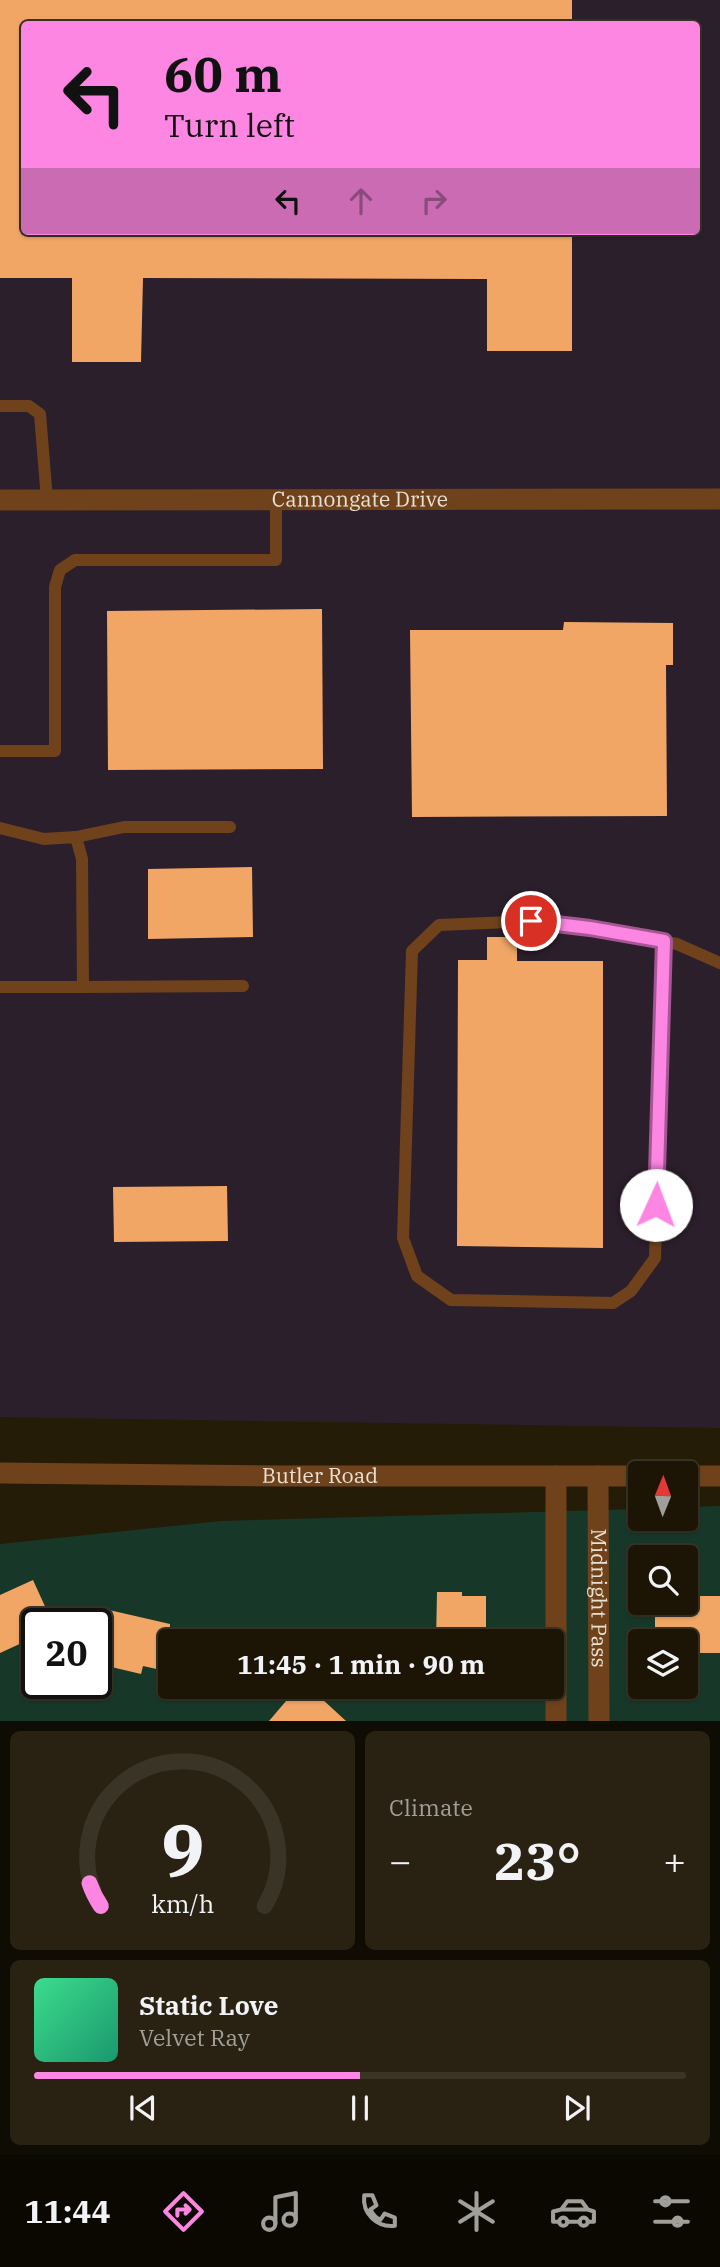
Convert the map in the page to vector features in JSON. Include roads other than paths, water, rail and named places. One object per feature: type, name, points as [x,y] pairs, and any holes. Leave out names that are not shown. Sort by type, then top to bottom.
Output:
[{"type":"street","name":"Cannongate Drive","points":[[0,500],[720,499]]},
{"type":"street","name":"Butler Road","points":[[0,1472],[628,1476]]},
{"type":"street","name":"Midnight Pass","points":[[556,1476],[556,1721]]},
{"type":"street","name":"Midnight Pass","points":[[598,1476],[599,1721]]},
{"type":"street","points":[[698,1476],[720,1476]]},
{"type":"lane","points":[[0,406],[29,406],[40,414],[47,500]]},
{"type":"lane","points":[[0,751],[55,751],[55,587],[60,570],[75,560],[276,560],[276,499]]},
{"type":"lane","points":[[0,828],[44,839],[76,837],[124,827],[230,827]]},
{"type":"lane","points":[[76,837],[82,859],[83,987]]},
{"type":"lane","points":[[664,941],[655,1258],[631,1291],[613,1303],[451,1300],[417,1276],[403,1238],[412,951],[439,925],[531,921],[664,941],[677,944],[720,964]]},
{"type":"lane","points":[[0,987],[243,986]]}]
